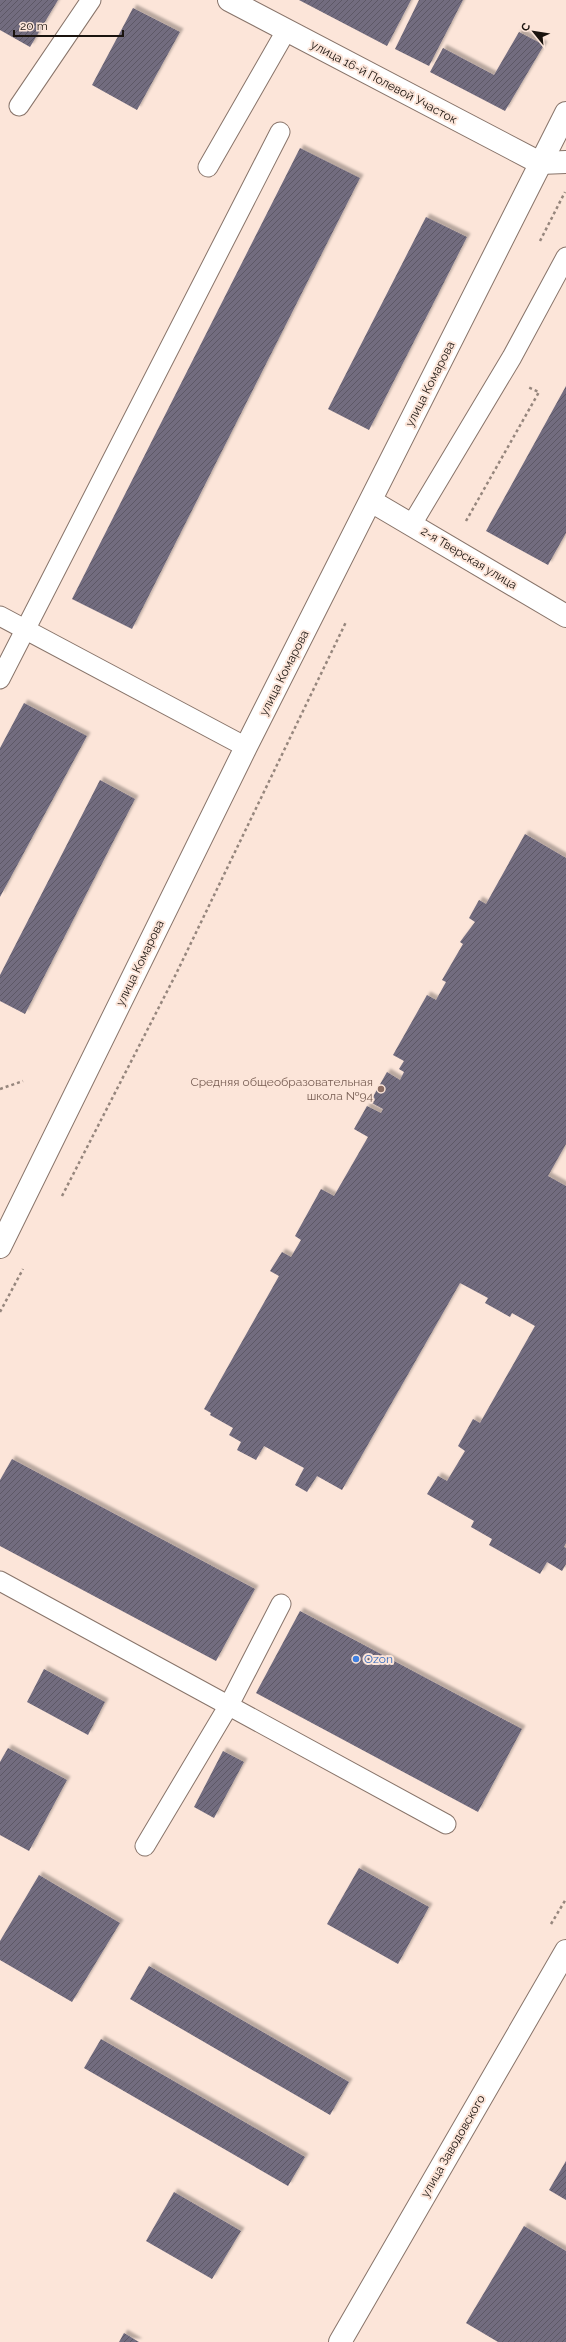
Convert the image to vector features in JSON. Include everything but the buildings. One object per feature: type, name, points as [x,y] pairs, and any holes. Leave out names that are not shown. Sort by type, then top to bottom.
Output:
[{"type":"street","name":"улица 16-й Полевой Участок","points":[[229,0],[540,163]]},
{"type":"street","name":"улица Комарова","points":[[2,1238],[246,747],[369,506],[566,113]]},
{"type":"street","points":[[540,163],[566,162]]},
{"type":"street","points":[[369,506],[393,525],[408,530],[415,526]]},
{"type":"street","name":"2-я Тверская улица","points":[[415,526],[566,616]]},
{"type":"street","name":"улица Заводовского","points":[[340,2342],[566,1951]]},
{"type":"lane","points":[[19,106],[91,0]]},
{"type":"lane","points":[[208,167],[286,31]]},
{"type":"lane","points":[[0,679],[280,132]]},
{"type":"lane","points":[[415,526],[566,258]]},
{"type":"lane","points":[[0,616],[246,747]]},
{"type":"lane","points":[[0,1581],[229,1704],[446,1824]]},
{"type":"lane","points":[[146,1846],[229,1704],[281,1604]]},
{"type":"path","points":[[464,525],[539,392],[502,374]]},
{"type":"path","points":[[58,1202],[176,974],[348,618]]},
{"type":"path","points":[[0,1089],[23,1081]]},
{"type":"path","points":[[0,1312],[26,1264]]},
{"type":"place","name":"Средняя общеобразовательная школа №94","points":[[381,1089]]},
{"type":"place","name":"Ozon","points":[[356,1659]]}]
